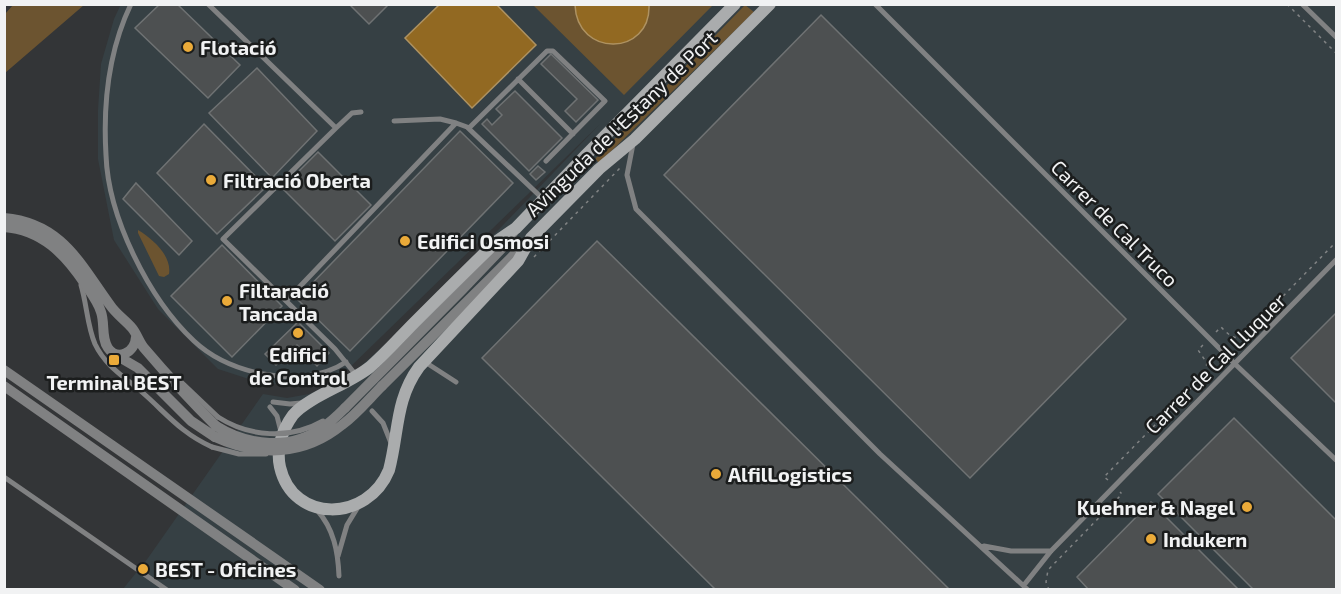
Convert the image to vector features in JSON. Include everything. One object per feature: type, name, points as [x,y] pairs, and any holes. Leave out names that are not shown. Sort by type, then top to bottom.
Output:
[{"type":"street","name":"Avinguda de l'Estany de Port","points":[[281,438],[292,417],[312,401],[357,376],[375,362],[496,241],[516,228],[735,4]]},
{"type":"street","name":"Avinguda de l'Estany de Port","points":[[361,503],[380,487],[385,479],[392,457],[398,414],[404,393],[412,376],[424,361],[518,261],[531,238],[599,169],[635,139],[770,4]]},
{"type":"street","points":[[4,218],[31,223],[47,231],[78,258],[110,305],[135,332],[143,347],[162,366],[215,432],[263,443],[280,443],[316,432],[378,383],[531,238]]},
{"type":"street","points":[[4,227],[20,230],[56,248],[73,267],[101,309],[106,345],[112,352],[138,368],[191,421],[240,446],[283,451],[314,442],[333,432],[351,417],[378,383],[505,245],[516,228]]},
{"type":"street","points":[[105,340],[110,327],[119,323],[129,325]]},
{"type":"street","points":[[112,352],[126,354],[134,347],[136,337]]},
{"type":"street","points":[[4,370],[320,590]]},
{"type":"street","points":[[4,386],[295,590]]},
{"type":"street","points":[[281,438],[279,456],[282,474],[292,490],[311,505],[336,509],[361,503]]},
{"type":"lane","points":[[131,4],[120,30],[112,63],[106,113],[106,156],[110,185],[121,224],[136,260],[156,294],[194,341],[212,355],[231,365],[276,376],[295,377],[330,371],[346,362]]},
{"type":"lane","points":[[208,4],[336,128]]},
{"type":"lane","name":"Carrer de Cal Truco","points":[[875,4],[1235,364],[1336,460]]},
{"type":"lane","points":[[1302,4],[1336,37]]},
{"type":"lane","points":[[469,128],[547,51],[553,51],[605,101],[546,161]]},
{"type":"lane","points":[[518,79],[573,134]]},
{"type":"lane","points":[[357,376],[346,362],[223,239],[352,113],[361,112]]},
{"type":"lane","points":[[394,121],[440,119],[469,128],[543,200]]},
{"type":"lane","points":[[286,301],[456,123]]},
{"type":"lane","points":[[635,139],[629,157],[627,175],[636,209],[880,453],[1026,587]]},
{"type":"lane","name":"Carrer de Cal Lluquer","points":[[1026,587],[1050,551],[1336,260]]},
{"type":"lane","points":[[73,267],[82,286],[91,334],[105,361],[117,374],[144,394],[177,427],[192,437],[215,432]]},
{"type":"lane","points":[[424,361],[456,382]]},
{"type":"lane","points":[[281,438],[279,421],[271,404],[297,404],[312,401]]},
{"type":"lane","points":[[372,411],[387,431],[392,457]]},
{"type":"lane","points":[[4,477],[167,590]]},
{"type":"lane","points":[[338,558],[347,525],[361,503]]},
{"type":"lane","points":[[311,505],[321,515],[330,530],[338,558],[339,576]]},
{"type":"lane","points":[[983,546],[1011,551],[1050,551]]},
{"type":"path","points":[[1287,4],[1336,53]]},
{"type":"path","name":"Carrer de Cal Lluquer","points":[[1049,590],[1046,582],[1048,570],[1122,494],[1104,477],[1204,375],[1207,363],[1198,351],[1221,327],[1233,338],[1245,335],[1336,242]]},
{"type":"shaded area","points":[[121,4],[1336,5],[1336,589],[123,589],[148,558],[263,394],[287,398],[309,394],[351,375],[412,320],[600,124],[346,371],[308,383],[281,385],[252,380],[218,369],[158,309],[114,240],[98,159],[98,110],[101,64],[114,19]]},
{"type":"shaded area","points":[[13,5],[84,5],[5,73],[5,14]]},
{"type":"shaded area","points":[[439,5],[497,5],[536,45],[472,108],[405,38]]},
{"type":"shaded area","points":[[533,5],[575,5],[576,16],[649,14],[649,5],[713,5],[624,95]]},
{"type":"shaded area","points":[[575,5],[649,5],[646,22],[639,34],[627,41],[614,44],[600,42],[588,35],[579,22]]},
{"type":"shaded area","points":[[745,5],[754,12],[599,163],[595,159]]},
{"type":"shaded area","points":[[138,230],[160,249],[168,261],[169,274],[164,277],[159,276]]},
{"type":"building","name":"Flotació","points":[[160,4],[177,4],[240,65],[208,98],[135,28]]},
{"type":"building","points":[[349,4],[389,4],[369,24]]},
{"type":"building","points":[[821,15],[1126,319],[970,478],[664,175]]},
{"type":"building","points":[[551,54],[598,100],[576,122],[565,111],[577,99],[541,64]]},
{"type":"building","name":"Filtració Oberta","points":[[257,68],[317,131],[272,178],[209,113]]},
{"type":"building","points":[[515,91],[562,138],[529,171],[482,124],[487,119],[492,125],[502,115],[496,109]]},
{"type":"building","name":"Filtració Oberta","points":[[204,124],[266,187],[217,234],[157,173]]},
{"type":"building","name":"Edifici Osmosi","points":[[460,131],[513,183],[350,351],[297,299]]},
{"type":"building","points":[[318,152],[371,205],[335,241],[282,188]]},
{"type":"building","points":[[538,166],[545,172],[536,180],[530,174]]},
{"type":"building","points":[[136,183],[192,241],[179,255],[123,199]]},
{"type":"building","name":"AlfilLogistics","points":[[597,241],[950,590],[716,590],[482,358]]},
{"type":"building","name":"Filtaració Tancada","points":[[222,245],[282,306],[232,357],[171,296]]},
{"type":"building","points":[[1336,313],[1336,403],[1291,358]]},
{"type":"building","name":"Edifici de Control","points":[[298,322],[329,353],[317,366],[297,345],[276,365],[265,354]]},
{"type":"building","name":"Kuehner & Nagel","points":[[1234,418],[1336,520],[1336,590],[1254,590],[1158,494]]},
{"type":"building","name":"Indukern","points":[[1151,502],[1239,590],[1089,590],[1077,577]]},
{"type":"place","name":"Flotació","points":[[188,47]]},
{"type":"place","name":"Filtració Oberta","points":[[211,180]]},
{"type":"place","name":"Edifici Osmosi","points":[[405,241]]},
{"type":"place","name":"Filtaració Tancada","points":[[227,301]]},
{"type":"place","name":"Edifici de Control","points":[[298,333]]},
{"type":"place","name":"Terminal BEST","points":[[114,360]]},
{"type":"place","name":"AlfilLogistics","points":[[716,474]]},
{"type":"place","name":"Kuehner & Nagel","points":[[1247,507]]},
{"type":"place","name":"Indukern","points":[[1151,539]]},
{"type":"place","name":"BEST - Oficines","points":[[143,569]]}]
